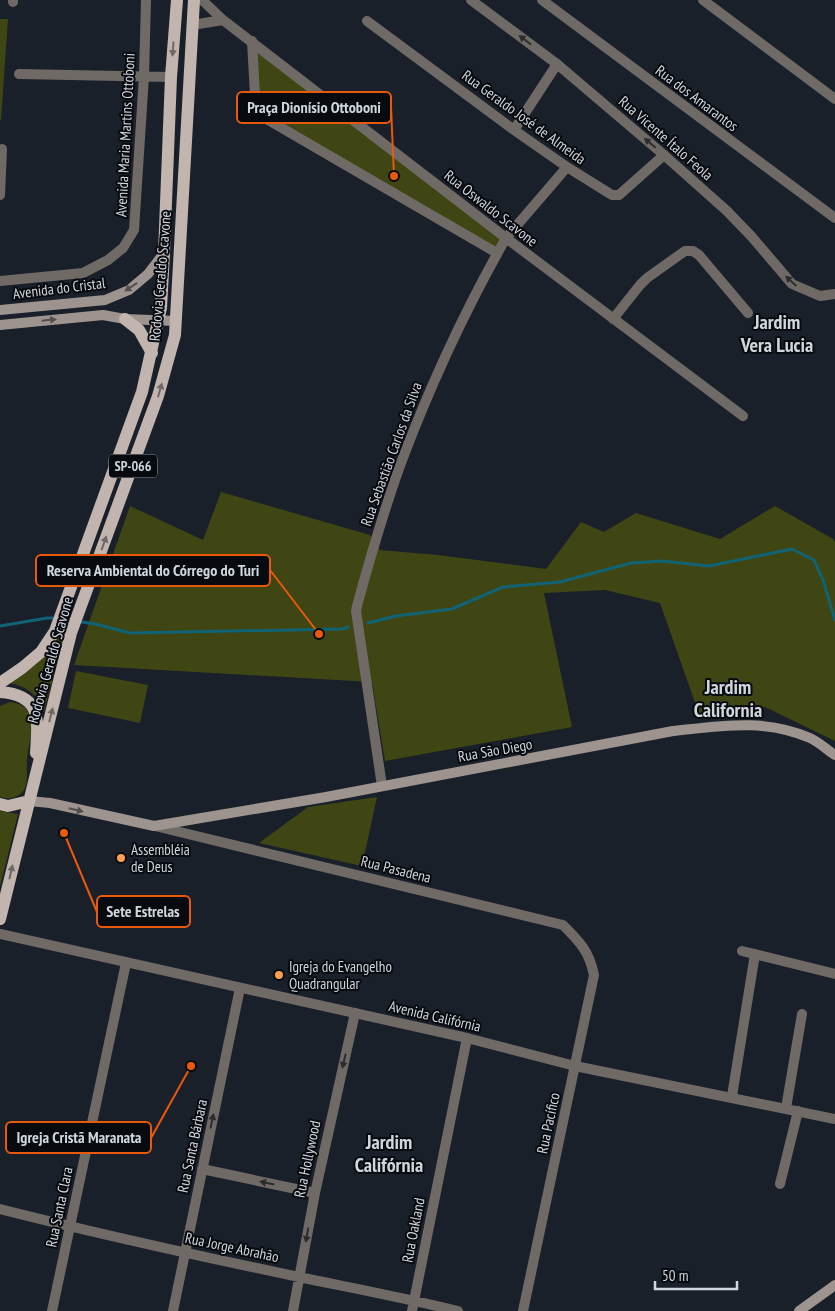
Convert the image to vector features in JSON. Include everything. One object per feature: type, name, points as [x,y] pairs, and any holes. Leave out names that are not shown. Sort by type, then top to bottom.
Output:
[{"type":"main road","name":"Rodovia Geraldo Scavone","points":[[0,683],[22,668],[40,652],[55,632],[142,392],[158,321],[164,253],[171,77],[177,0]]},
{"type":"main road","name":"Rodovia Geraldo Scavone","points":[[0,919],[71,633],[158,396],[175,335],[194,0]]},
{"type":"main road","name":"Avenida do Cristal","points":[[0,310],[105,300],[129,290],[148,274],[164,253]]},
{"type":"main road","name":"Avenida do Cristal","points":[[0,325],[103,315],[125,319],[176,321]]},
{"type":"main road","points":[[125,319],[139,330],[152,353]]},
{"type":"main road","points":[[0,692],[14,693],[26,698],[36,712],[35,780]]},
{"type":"main road","name":"Rua São Diego","points":[[154,826],[382,786],[673,731],[730,725],[768,725],[811,738],[835,755]]},
{"type":"main road","points":[[0,804],[8,806],[29,801]]},
{"type":"main road","name":"Rua Pasadena","points":[[29,801],[50,803],[154,826]]},
{"type":"main road","points":[[799,1311],[835,1285]]},
{"type":"street","name":"Avenida Maria Martins Ottoboni","points":[[0,281],[82,273],[108,260],[123,248],[134,230],[144,76],[146,0]]},
{"type":"street","name":"Rua Oswaldo Scavone","points":[[202,0],[223,20],[506,238],[744,416]]},
{"type":"street","name":"Rua Vicente Ítalo Feola","points":[[471,0],[557,64],[727,211],[792,284],[820,296],[835,294]]},
{"type":"street","name":"Rua dos Amarantos","points":[[542,0],[835,218]]},
{"type":"street","points":[[703,0],[835,99]]},
{"type":"street","points":[[192,25],[223,20]]},
{"type":"street","name":"Rua Geraldo José de Almeida","points":[[367,21],[514,130],[603,191],[612,195],[619,194],[664,156]]},
{"type":"street","points":[[252,41],[256,113],[497,254]]},
{"type":"street","points":[[514,130],[557,64]]},
{"type":"street","points":[[20,74],[171,77]]},
{"type":"street","points":[[0,195],[2,149]]},
{"type":"street","name":"Rua Sebastião Carlos da Silva","points":[[382,786],[357,621],[357,606],[390,496],[426,400],[468,309],[506,238],[567,167]]},
{"type":"street","points":[[613,319],[647,278],[685,252],[693,251],[699,255],[748,313]]},
{"type":"street","points":[[197,836],[195,826],[199,818]]},
{"type":"street","name":"Rua Pasadena","points":[[154,826],[563,925],[582,943]]},
{"type":"street","name":"Avenida Califórnia","points":[[0,934],[467,1038],[575,1066],[732,1096],[835,1119]]},
{"type":"street","name":"Rua Pacífico","points":[[523,1311],[594,975],[591,960],[582,943]]},
{"type":"street","points":[[742,951],[835,974]]},
{"type":"street","points":[[732,1096],[755,954]]},
{"type":"street","name":"Rua Santa Clara","points":[[52,1311],[126,963]]},
{"type":"street","name":"Rua Santa Bárbara","points":[[173,1311],[240,988]]},
{"type":"street","name":"Rua Hollywood","points":[[293,1311],[315,1193],[355,1013]]},
{"type":"street","points":[[786,1108],[802,1014]]},
{"type":"street","name":"Rua Oakland","points":[[412,1311],[467,1038]]},
{"type":"street","points":[[780,1184],[798,1111]]},
{"type":"street","points":[[202,1169],[315,1193]]},
{"type":"street","name":"Rua Jorge Abrahão","points":[[0,1209],[186,1253],[414,1300],[458,1311]]},
{"type":"green space","points":[[0,19],[8,19],[1,120],[0,120]]},
{"type":"green space","points":[[252,41],[506,238],[497,253],[256,113]]},
{"type":"green space","points":[[221,492],[370,535],[380,550],[438,555],[546,569],[581,522],[604,532],[636,513],[720,539],[775,506],[833,539],[835,542],[835,741],[765,707],[699,714],[660,603],[605,590],[544,593],[572,727],[385,761],[372,682],[74,665],[130,506],[203,540]]},
{"type":"green space","points":[[69,618],[44,712],[38,700],[29,691],[18,685],[5,683],[34,662],[49,648],[63,630]]},
{"type":"green space","points":[[76,671],[148,685],[140,723],[68,708]]},
{"type":"green space","points":[[10,702],[20,704],[26,709],[30,716],[31,733],[27,759],[26,787],[19,795],[7,798],[0,797],[0,706]]},
{"type":"green space","points":[[377,797],[362,866],[259,843],[308,807]]},
{"type":"green space","points":[[0,811],[18,814],[0,887]]},
{"type":"waterway","points":[[368,623],[396,616],[452,609],[503,587],[560,582],[631,563],[662,561],[709,566],[792,549],[814,560],[823,580],[835,620]]},
{"type":"waterway","points":[[0,626],[53,618]]},
{"type":"waterway","points":[[82,622],[130,633],[342,629],[348,627]]},
{"type":"place","name":"Praça Dionísio Ottoboni","points":[[394,176]]},
{"type":"place","name":"Reserva Ambiental do Córrego do Turi","points":[[319,634]]},
{"type":"place","name":"Sete Estrelas","points":[[64,833]]},
{"type":"place","name":"Assembléia de Deus","points":[[121,858]]},
{"type":"place","name":"Igreja do Evangelho Quadrangular","points":[[279,975]]},
{"type":"place","name":"Igreja Cristã Maranata","points":[[191,1066]]},
{"type":"district","name":"Jardim Vera Lucia","points":[[777,334]]},
{"type":"district","name":"Jardim California","points":[[728,698]]},
{"type":"district","name":"Jardim Califórnia","points":[[389,1154]]}]
